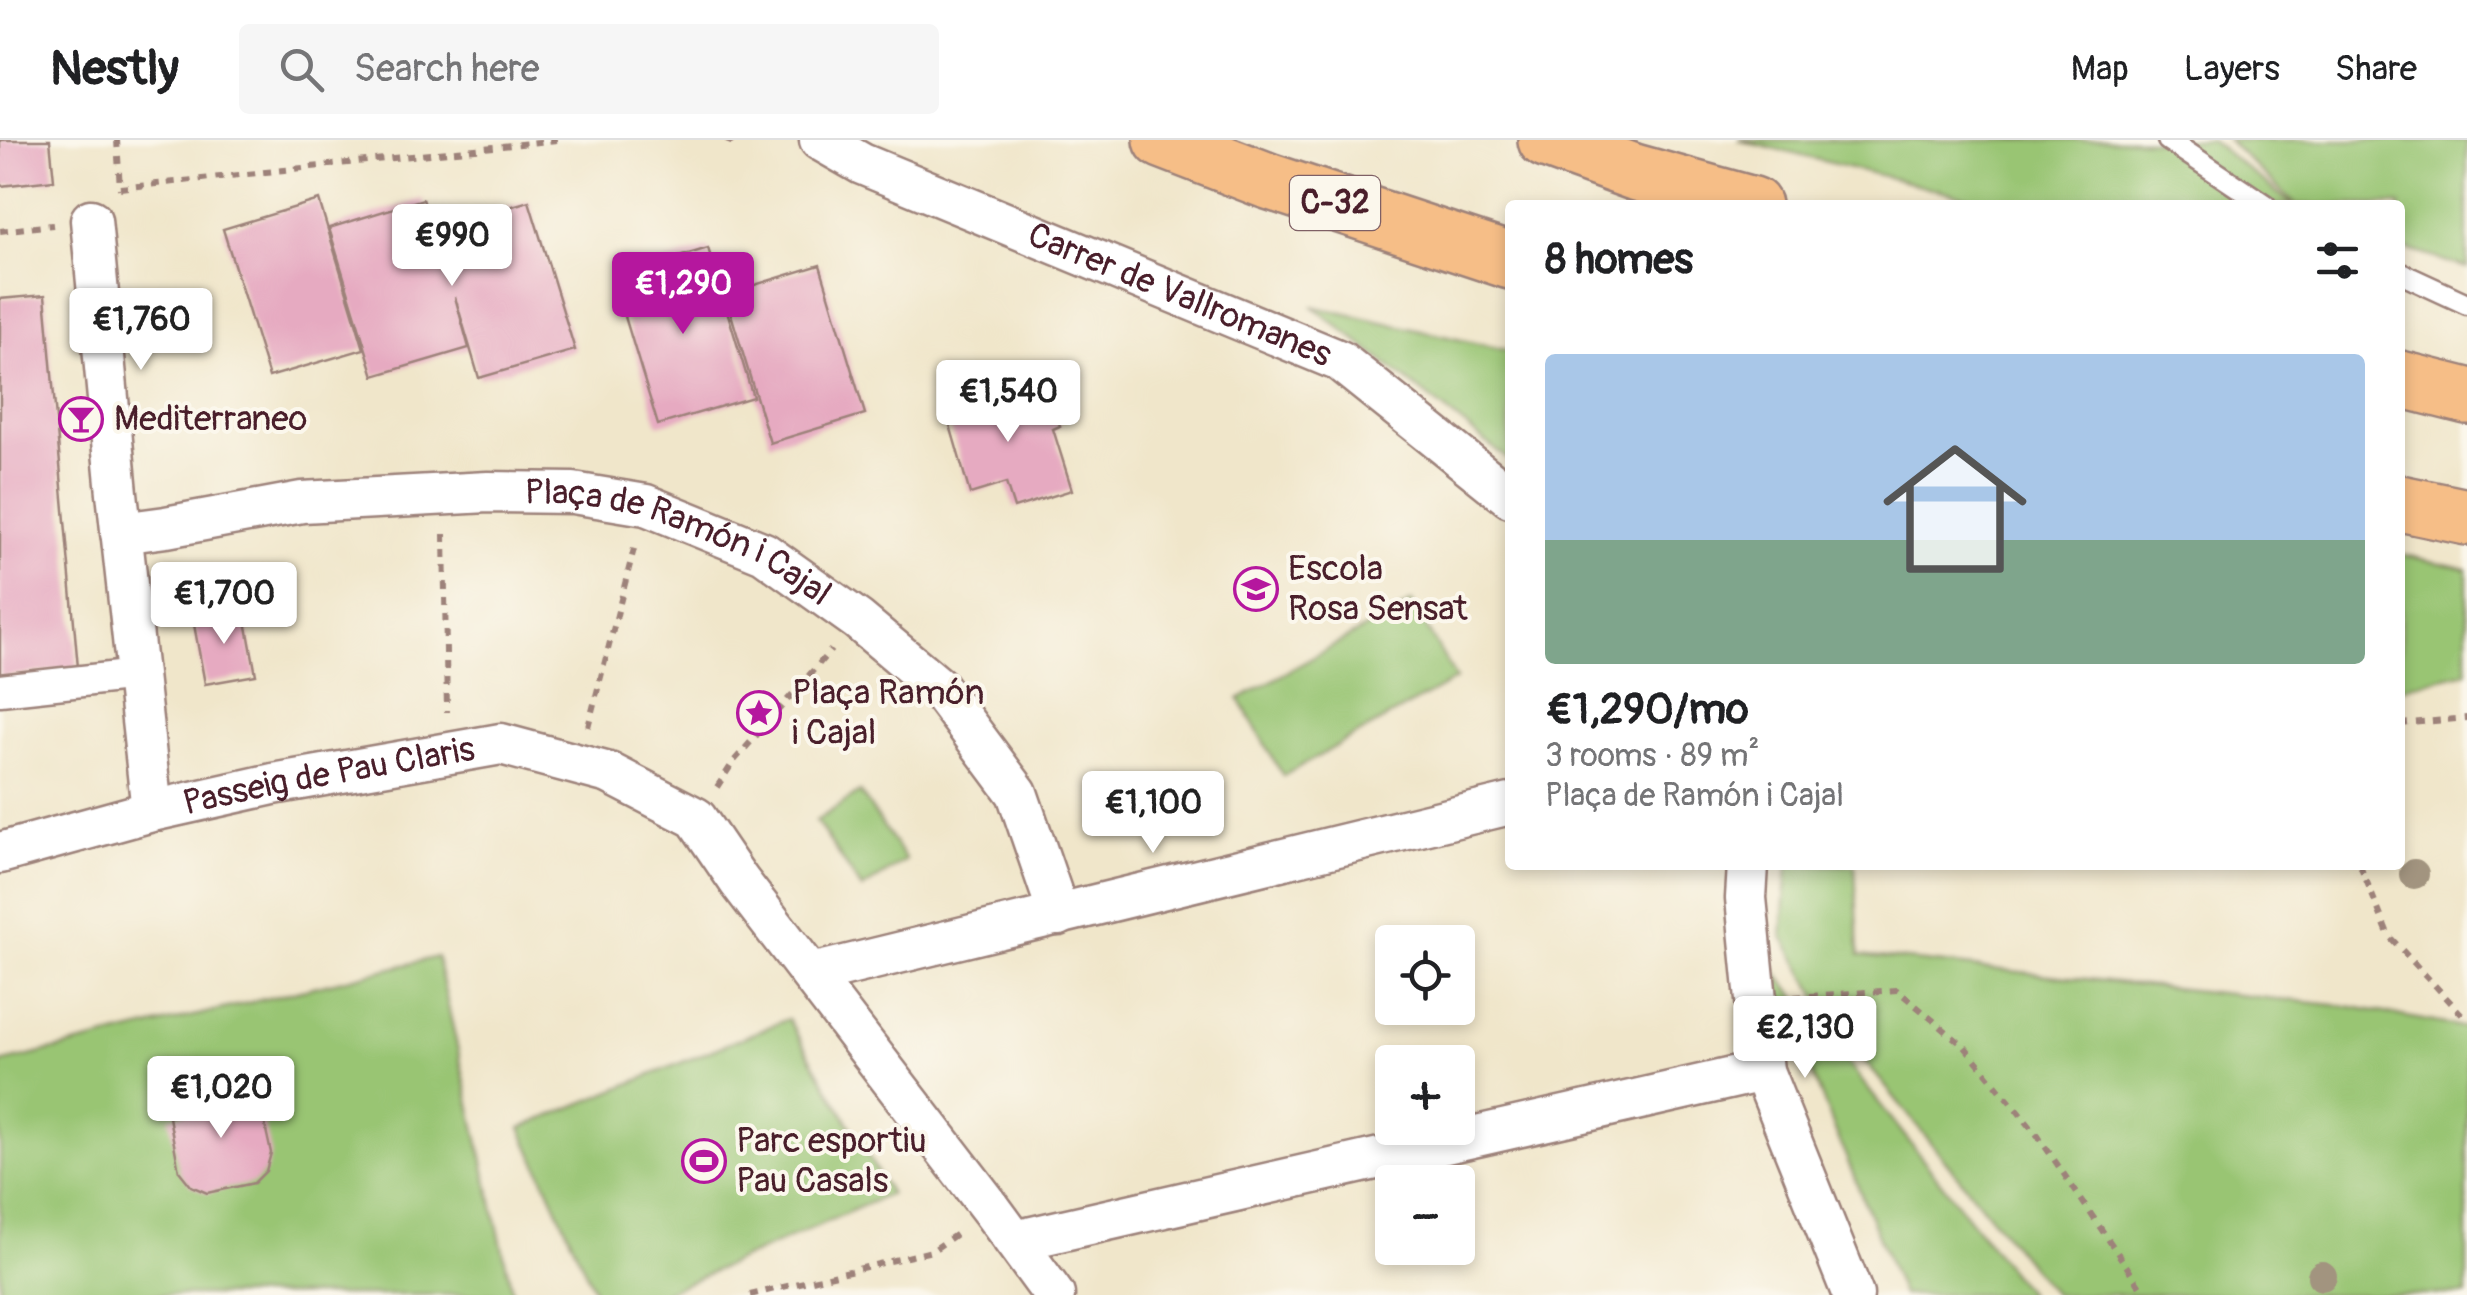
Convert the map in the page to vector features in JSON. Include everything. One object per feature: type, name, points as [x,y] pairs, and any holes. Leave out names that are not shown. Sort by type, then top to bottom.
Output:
[{"type":"highway","name":"C-32","points":[[1162,140],[1268,181],[1505,259]]},
{"type":"highway","points":[[1546,140],[1634,172],[1734,200]]},
{"type":"highway","points":[[2405,381],[2467,396]]},
{"type":"highway","points":[[2405,504],[2467,517]]},
{"type":"street","name":"Carrer de Vallromanes","points":[[820,140],[862,164],[1340,361],[1505,493]]},
{"type":"street","points":[[92,220],[152,811]]},
{"type":"street","name":"Plaça de Ramón i Cajal","points":[[121,533],[302,502],[443,493],[573,493],[646,506],[764,553],[858,620],[938,687],[1017,793],[1059,915]]},
{"type":"street","points":[[0,690],[136,674]]},
{"type":"street","name":"Passeig de Pau Claris","points":[[0,853],[152,811],[273,784],[501,744],[609,773],[696,818],[1054,1295]]},
{"type":"street","points":[[812,974],[1505,805]]},
{"type":"street","points":[[1748,870],[1746,898],[1763,1071],[1853,1295]]},
{"type":"street","points":[[1003,1225],[1763,1071]]},
{"type":"lane","points":[[2168,140],[2258,200]]},
{"type":"lane","points":[[2405,275],[2467,304]]},
{"type":"path","points":[[120,188],[557,140]]},
{"type":"path","points":[[443,493],[448,753]]},
{"type":"path","points":[[594,699],[646,506]]},
{"type":"path","points":[[734,760],[858,620]]},
{"type":"path","points":[[2405,724],[2467,718]]},
{"type":"path","points":[[2362,870],[2389,936],[2467,1020]]},
{"type":"path","points":[[1756,999],[1897,990],[1965,1047],[2038,1136],[2146,1295]]},
{"type":"path","points":[[750,1295],[932,1251],[1003,1225]]},
{"type":"green space","points":[[1738,140],[2210,140],[2287,200],[1980,200]]},
{"type":"green space","points":[[2227,140],[2467,140],[2467,268],[2405,249],[2405,200],[2291,200]]},
{"type":"green space","points":[[1312,306],[1505,350],[1505,457]]},
{"type":"green space","points":[[2405,555],[2467,569],[2467,672],[2405,687]]},
{"type":"green space","points":[[1412,602],[1456,679],[1283,776],[1239,699]]},
{"type":"green space","points":[[860,792],[906,860],[862,889],[816,821]]},
{"type":"green space","points":[[1788,870],[1855,870],[1859,955],[2353,1007],[2467,1028],[2467,1295],[2054,1295],[1827,1014],[1782,935]]},
{"type":"green space","points":[[437,957],[513,1295],[0,1295],[0,1063]]},
{"type":"green space","points":[[1765,957],[2029,1295],[1902,1295]]},
{"type":"green space","name":"Parc esportiu Pau Casals","points":[[788,1019],[890,1194],[659,1295],[596,1295],[521,1128]]},
{"type":"building","points":[[0,140],[50,140],[54,180],[0,186]]},
{"type":"building","points":[[423,199],[433,230],[529,201],[575,350],[479,378],[455,297],[469,348],[374,376],[329,228]]},
{"type":"building","points":[[319,200],[364,349],[269,377],[223,229]]},
{"type":"building","points":[[708,248],[753,397],[658,425],[613,277]]},
{"type":"building","points":[[820,265],[865,414],[770,443],[725,294]]},
{"type":"building","points":[[45,295],[78,668],[0,677],[0,299]]},
{"type":"building","points":[[1001,382],[1009,408],[1051,394],[1060,426],[1053,429],[1072,490],[1014,508],[1006,483],[970,494],[943,401]]},
{"type":"building","points":[[244,610],[256,675],[205,684],[193,619]]},
{"type":"building","points":[[214,1085],[228,1090],[238,1103],[259,1098],[271,1153],[266,1171],[254,1183],[207,1193],[191,1186],[179,1171],[169,1117],[186,1113],[190,1098],[200,1089]]},
{"type":"place","name":"Mediterraneo","points":[[81,419]]},
{"type":"place","name":"Escola Rosa Sensat","points":[[1256,589]]},
{"type":"place","name":"Plaça Ramón i Cajal","points":[[759,713]]},
{"type":"place","name":"Parc esportiu Pau Casals","points":[[704,1161]]}]
